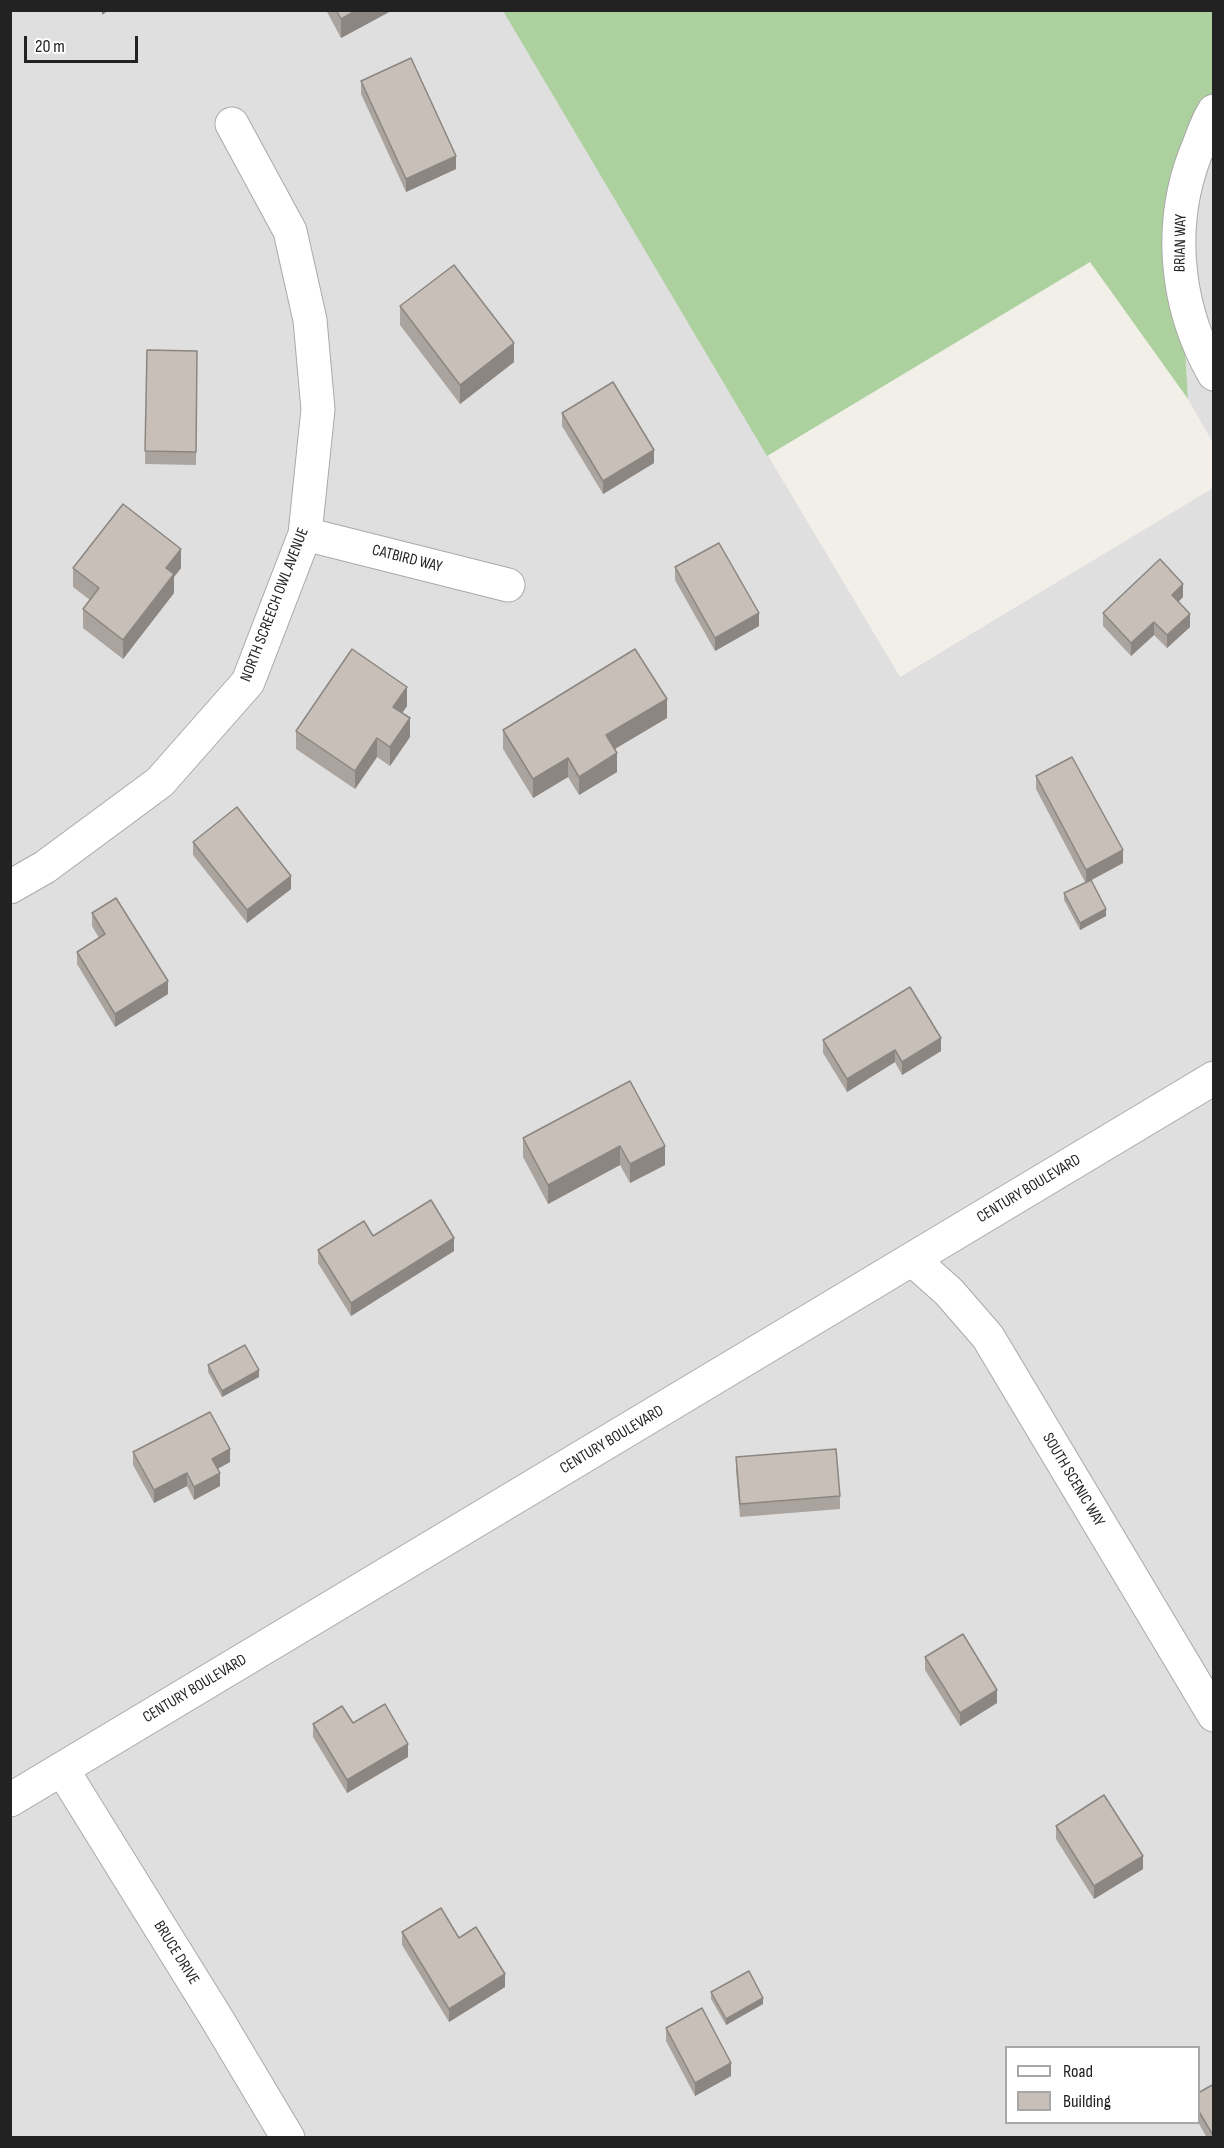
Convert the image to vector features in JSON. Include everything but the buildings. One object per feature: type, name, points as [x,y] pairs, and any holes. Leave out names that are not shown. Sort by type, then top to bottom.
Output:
[{"type":"street","name":"BRIAN WAY","points":[[1214,111],[1189,168],[1179,223],[1178,251],[1180,279],[1194,333],[1214,374]]},
{"type":"street","name":"NORTH SCREECH OWL AVENUE","points":[[10,887],[45,867],[160,782],[248,682],[305,534],[318,409],[310,320],[290,231],[232,124]]},
{"type":"street","name":"CATBIRD WAY","points":[[305,534],[508,585]]},
{"type":"street","name":"CENTURY BOULEVARD","points":[[10,1800],[1214,1078]]},
{"type":"street","name":"SOUTH SCENIC WAY","points":[[913,1260],[949,1292],[988,1337],[1214,1715]]},
{"type":"street","name":"BRUCE DRIVE","points":[[62,1769],[288,2138]]},
{"type":"shaded area","points":[[11,11],[503,11],[900,677],[1213,488],[1213,2137],[11,2138]]},
{"type":"shaded area","points":[[1213,93],[1213,443],[1188,399],[1175,180]]},
{"type":"green space","points":[[503,11],[1213,11],[1213,93],[1175,180],[1188,399],[1090,262],[767,456]]}]
